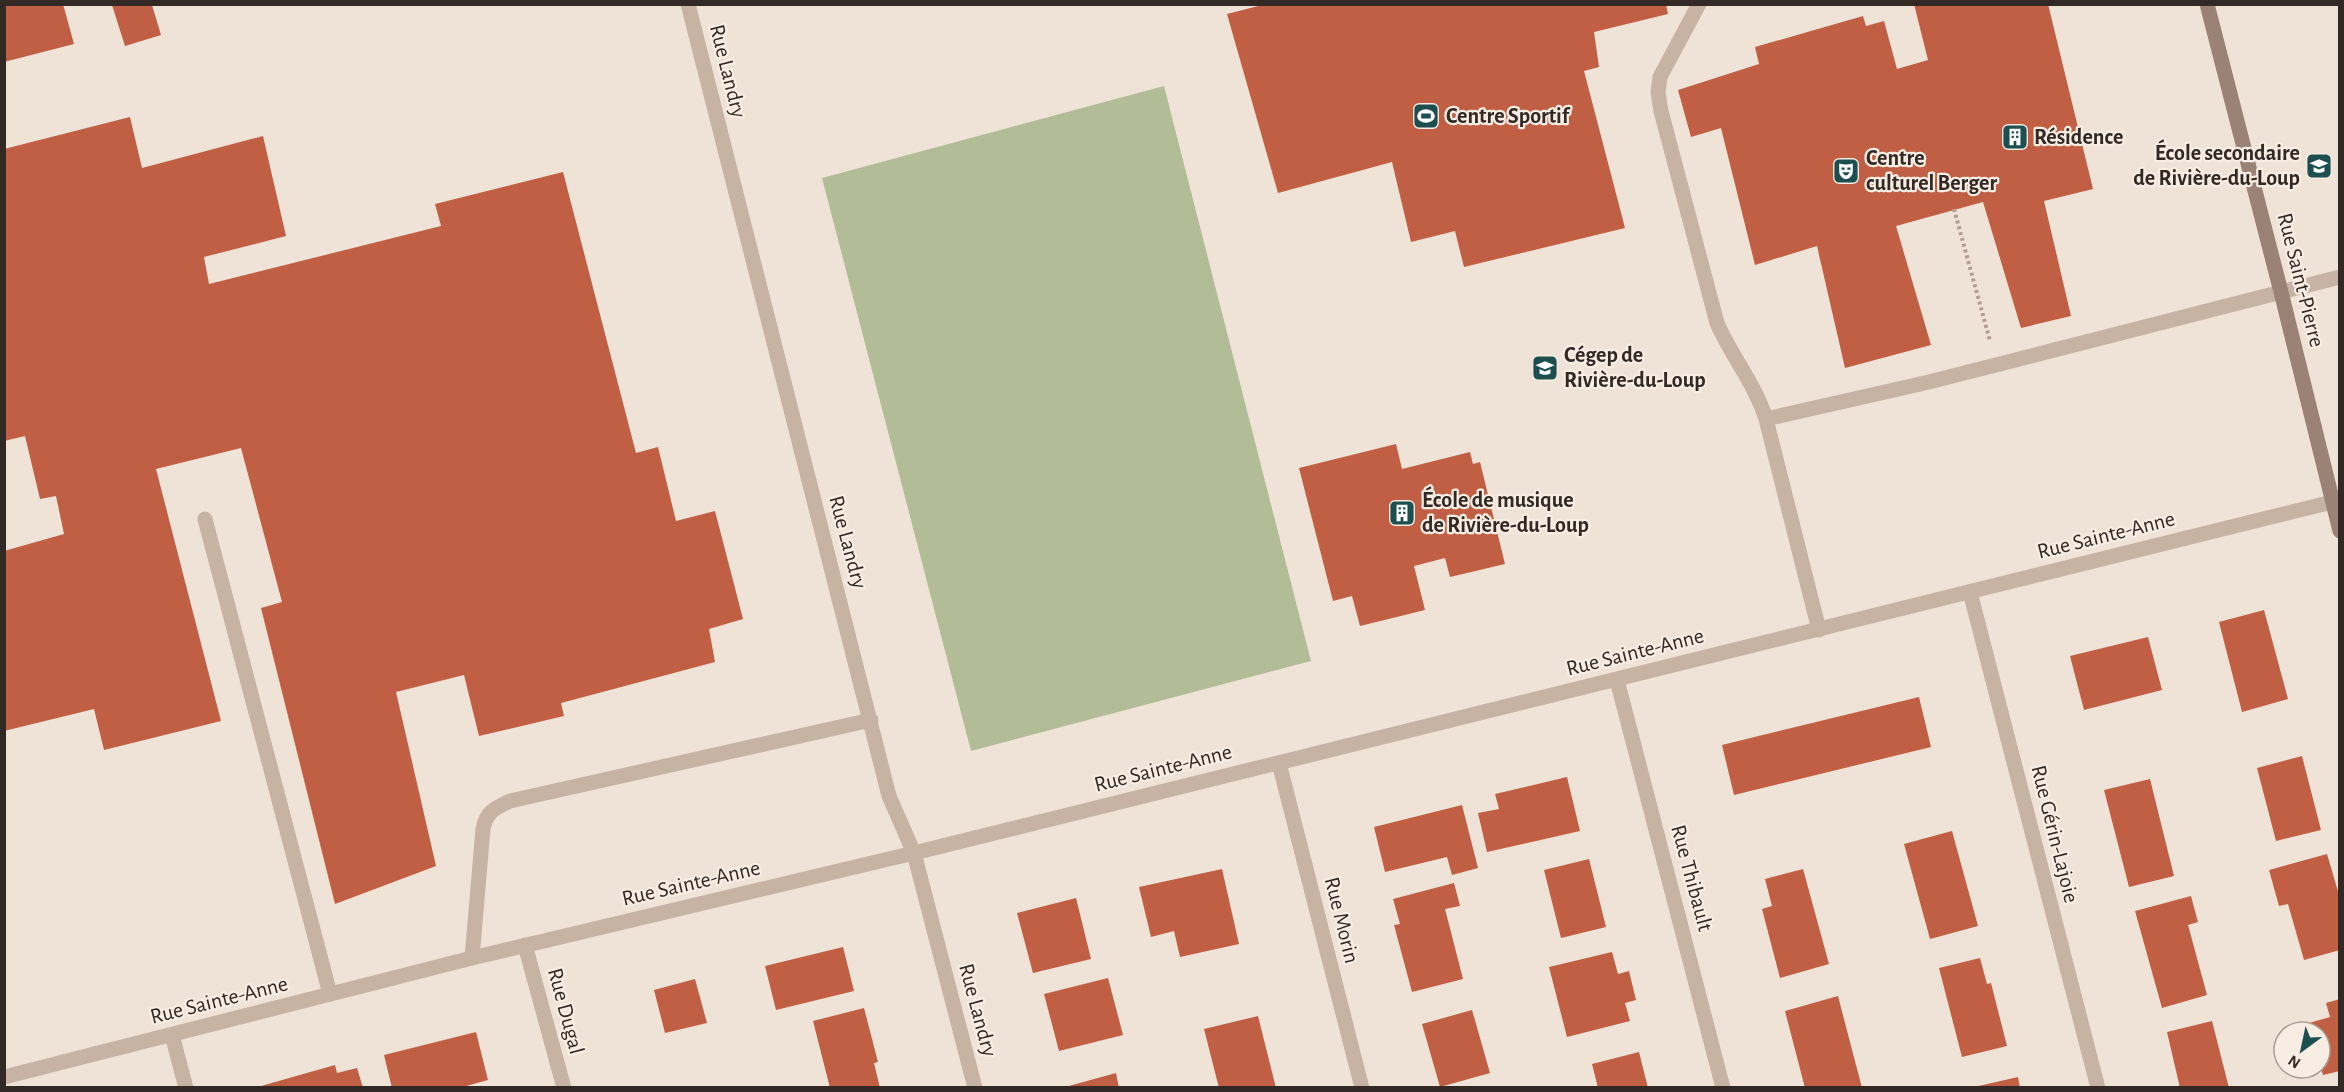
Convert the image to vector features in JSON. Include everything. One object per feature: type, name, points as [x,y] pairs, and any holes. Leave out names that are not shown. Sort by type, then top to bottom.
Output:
[{"type":"street","name":"Rue Landry","points":[[688,4],[889,796],[914,853],[975,1088]]},
{"type":"street","points":[[1699,4],[1660,77],[1658,92],[1661,111],[1717,323],[1728,349],[1761,401],[1819,630]]},
{"type":"street","name":"Rue Saint-Pierre","points":[[2207,4],[2336,502],[2340,531]]},
{"type":"street","points":[[1766,419],[1997,365],[2340,277]]},
{"type":"street","name":"Rue Sainte-Anne","points":[[4,1077],[472,958],[914,853],[2336,502]]},
{"type":"street","points":[[205,519],[330,994]]},
{"type":"street","name":"Rue Gérin-Lajoie","points":[[1970,592],[2098,1088]]},
{"type":"street","name":"Rue Thibault","points":[[1617,680],[1723,1088]]},
{"type":"street","points":[[472,958],[483,829],[485,818],[492,810],[510,801],[871,720]]},
{"type":"street","name":"Rue Morin","points":[[1279,763],[1362,1088]]},
{"type":"street","name":"Rue Dugal","points":[[525,945],[564,1088]]},
{"type":"street","points":[[172,1035],[186,1088]]},
{"type":"path","points":[[1954,209],[1997,365]]},
{"type":"green space","points":[[1164,86],[1311,661],[971,751],[822,178]]},
{"type":"building","points":[[63,4],[74,44],[4,62],[4,5]]},
{"type":"building","name":"Centre Sportif","points":[[1266,4],[1666,4],[1668,14],[1594,32],[1599,67],[1584,71],[1625,228],[1464,267],[1455,231],[1411,242],[1392,162],[1278,193],[1227,14]]},
{"type":"building","name":"Centre culturel Berger","points":[[1914,4],[2048,4],[2093,189],[2044,201],[2071,316],[2021,328],[1983,202],[1896,226],[1931,345],[1845,368],[1817,246],[1755,265],[1721,128],[1691,137],[1678,90],[1759,64],[1755,47],[1863,16],[1866,26],[1884,21],[1897,69],[1928,60]]},
{"type":"building","points":[[112,5],[152,5],[161,35],[125,46]]},
{"type":"building","points":[[130,117],[142,168],[263,136],[286,236],[204,257],[209,284],[441,226],[435,204],[563,172],[636,453],[658,447],[676,521],[715,511],[743,619],[709,629],[715,662],[561,703],[564,716],[479,736],[464,675],[396,692],[436,866],[335,904],[261,608],[282,602],[241,448],[156,469],[221,721],[104,750],[94,709],[4,731],[4,551],[64,534],[56,496],[40,499],[25,436],[4,441],[4,149]]},
{"type":"building","name":"École de musique de Rivière-du-Loup","points":[[1396,444],[1402,469],[1470,452],[1473,464],[1480,462],[1505,564],[1450,577],[1445,558],[1414,566],[1425,610],[1360,626],[1352,596],[1333,601],[1299,468]]},
{"type":"building","points":[[2264,610],[2288,699],[2242,712],[2219,622]]},
{"type":"building","points":[[2148,637],[2162,690],[2084,710],[2070,656]]},
{"type":"building","points":[[1919,697],[1931,747],[1734,795],[1722,745]]},
{"type":"building","points":[[2302,756],[2321,830],[2276,841],[2257,768]]},
{"type":"building","points":[[1567,777],[1580,831],[1487,852],[1478,813],[1499,809],[1495,794]]},
{"type":"building","points":[[2150,779],[2174,876],[2129,887],[2104,790]]},
{"type":"building","points":[[1462,805],[1478,868],[1452,875],[1447,857],[1385,872],[1374,827]]},
{"type":"building","points":[[1952,831],[1978,926],[1930,939],[1904,844]]},
{"type":"building","points":[[2327,854],[2340,898],[2340,950],[2304,960],[2288,904],[2279,906],[2269,870]]},
{"type":"building","points":[[1589,859],[1606,927],[1561,938],[1544,870]]},
{"type":"building","points":[[1222,869],[1239,944],[1180,957],[1174,931],[1151,937],[1139,887]]},
{"type":"building","points":[[1803,869],[1829,964],[1780,978],[1762,909],[1772,906],[1765,879]]},
{"type":"building","points":[[1454,883],[1460,906],[1445,909],[1463,979],[1412,992],[1394,925],[1400,924],[1393,899]]},
{"type":"building","points":[[2191,896],[2198,922],[2188,925],[2207,995],[2162,1008],[2135,911]]},
{"type":"building","points":[[1076,898],[1091,959],[1033,973],[1017,913]]},
{"type":"building","points":[[843,947],[854,991],[776,1010],[765,966]]},
{"type":"building","points":[[1612,952],[1618,974],[1629,971],[1636,1000],[1625,1003],[1630,1021],[1567,1037],[1549,967]]},
{"type":"building","points":[[1980,958],[1987,984],[1991,983],[2007,1046],[1962,1057],[1939,968]]},
{"type":"building","points":[[1108,978],[1123,1035],[1059,1051],[1044,994]]},
{"type":"building","points":[[695,979],[707,1023],[665,1033],[654,990]]},
{"type":"building","points":[[1838,996],[1862,1088],[1805,1088],[1785,1011]]},
{"type":"building","points":[[2340,999],[2340,1071],[2332,1073],[2332,1020],[2320,1020],[2330,1017],[2326,1003]]},
{"type":"building","points":[[864,1008],[878,1062],[874,1063],[880,1088],[830,1088],[813,1021]]},
{"type":"building","points":[[1472,1010],[1490,1073],[1440,1087],[1422,1024]]},
{"type":"building","points":[[1258,1016],[1276,1088],[1219,1088],[1204,1029]]},
{"type":"building","points":[[2212,1021],[2229,1088],[2180,1088],[2167,1032]]},
{"type":"building","points":[[476,1032],[488,1080],[459,1088],[392,1088],[384,1055]]},
{"type":"building","points":[[1639,1052],[1648,1088],[1598,1088],[1592,1064]]},
{"type":"building","points":[[335,1065],[337,1073],[357,1068],[363,1088],[254,1088]]},
{"type":"building","points":[[1116,1073],[1119,1088],[1065,1087]]},
{"type":"building","points":[[2018,1077],[2020,1088],[1974,1088],[1974,1087]]},
{"type":"place","name":"Centre Sportif","points":[[1426,116]]},
{"type":"place","name":"Résidence","points":[[2015,137]]},
{"type":"place","name":"École secondaire de Rivière-du-Loup","points":[[2319,166]]},
{"type":"place","name":"Centre culturel Berger","points":[[1846,171]]},
{"type":"place","name":"Cégep de Rivière-du-Loup","points":[[1545,368]]},
{"type":"place","name":"École de musique de Rivière-du-Loup","points":[[1402,513]]}]
